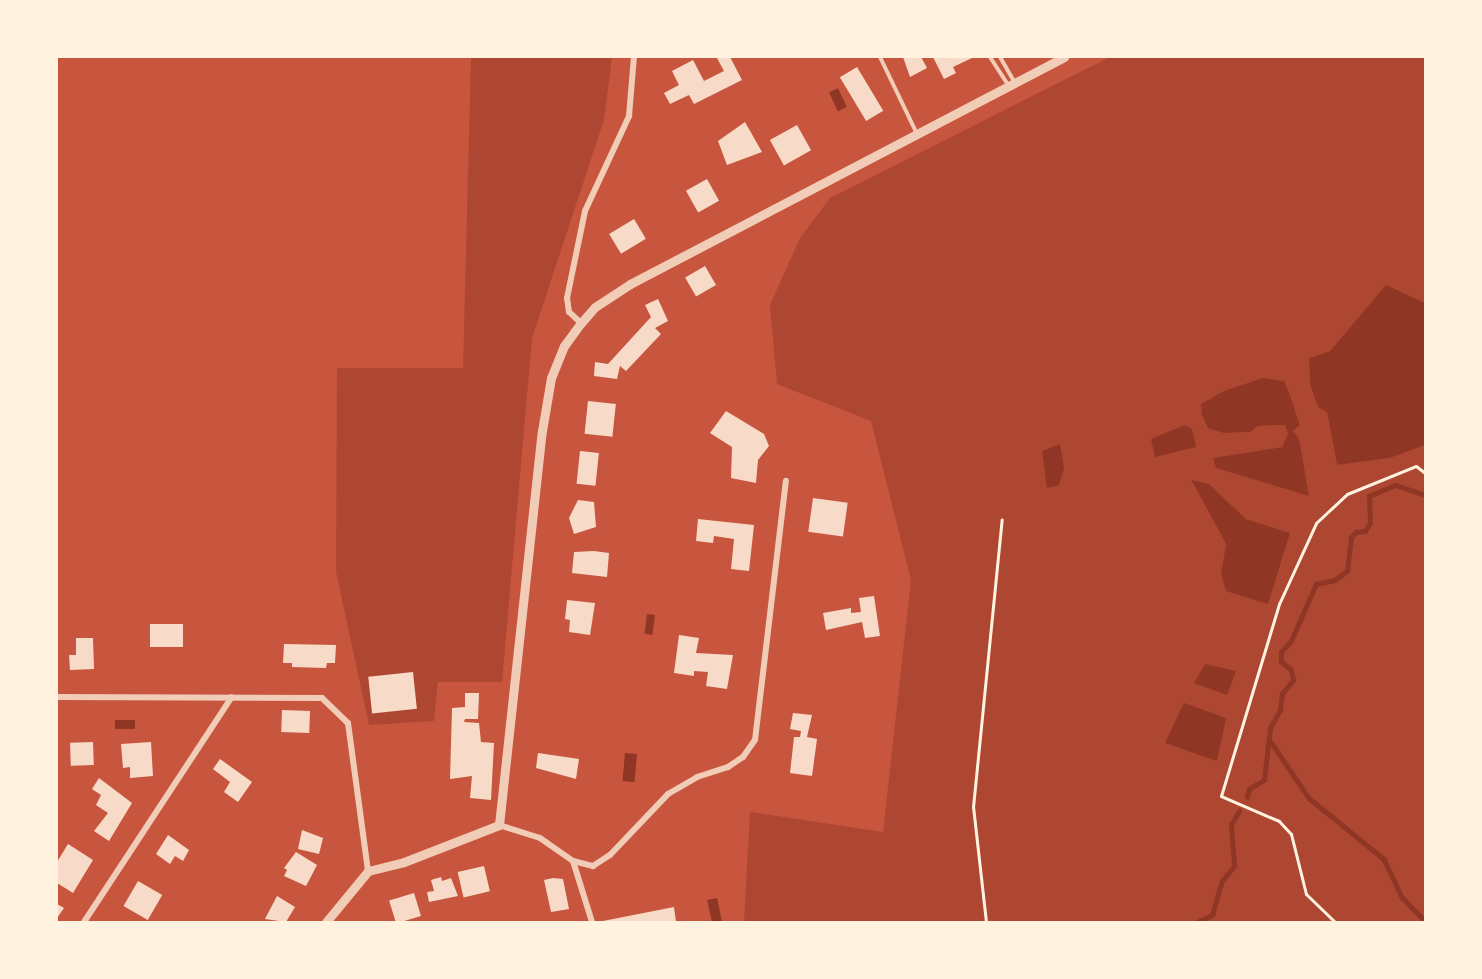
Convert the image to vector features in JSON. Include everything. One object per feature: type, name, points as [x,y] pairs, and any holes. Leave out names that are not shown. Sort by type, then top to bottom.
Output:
[{"type":"street","points":[[581,323],[569,312],[567,298],[585,211],[629,116],[634,57]]},
{"type":"street","points":[[499,825],[546,410],[564,346],[596,307],[630,284],[1064,57]]},
{"type":"street","points":[[326,922],[368,871],[404,862],[499,825],[540,838],[573,861],[593,866],[610,855],[668,794],[697,777],[728,767],[744,757],[754,740],[786,481]]},
{"type":"street","points":[[57,697],[232,698],[301,695],[322,698],[339,711],[348,723],[368,871]]},
{"type":"street","points":[[84,922],[232,698]]},
{"type":"street","points":[[573,861],[592,922]]},
{"type":"lane","points":[[880,57],[918,135]]},
{"type":"lane","points":[[990,57],[1012,85]]},
{"type":"lane","points":[[1000,57],[1012,85]]},
{"type":"path","points":[[1335,922],[1306,894],[1291,834],[1279,821],[1221,796],[1279,604],[1316,523],[1347,494],[1416,466],[1425,473]]},
{"type":"path","points":[[986,922],[973,807],[1002,519]]},
{"type":"shaded area","points":[[471,57],[612,57],[604,120],[532,338],[502,682],[438,682],[434,721],[369,725],[336,572],[337,368],[463,368]]},
{"type":"shaded area","points":[[1110,57],[1425,57],[1425,303],[1386,286],[1330,351],[1309,358],[1310,384],[1327,412],[1337,465],[1390,458],[1425,445],[1425,922],[744,922],[750,812],[883,832],[911,580],[871,421],[777,384],[770,305],[800,238],[830,198]],"holes":[[[1290,395],[1300,425],[1293,430],[1309,495],[1213,458],[1282,447],[1288,434],[1285,425],[1258,426],[1249,432],[1224,433],[1201,404]],[[1191,481],[1209,484],[1246,519],[1289,533],[1221,573],[1226,544]]]},
{"type":"shaded area","points":[[838,88],[847,107],[838,111],[829,92]]},
{"type":"shaded area","points":[[1386,285],[1425,303],[1425,445],[1390,458],[1337,465],[1327,412],[1318,407],[1310,384],[1309,358],[1330,351]]},
{"type":"shaded area","points":[[1263,378],[1284,381],[1290,395],[1300,425],[1293,431],[1299,439],[1309,496],[1216,468],[1213,458],[1282,447],[1288,434],[1285,425],[1258,426],[1250,432],[1224,433],[1208,428],[1202,415],[1201,404],[1224,391]]},
{"type":"shaded area","points":[[1185,425],[1192,429],[1196,447],[1155,457],[1151,439]]},
{"type":"shaded area","points":[[1060,444],[1064,468],[1059,485],[1047,488],[1042,451]]},
{"type":"shaded area","points":[[1191,480],[1209,484],[1246,519],[1290,533],[1268,604],[1226,591],[1221,573],[1226,544]]},
{"type":"shaded area","points":[[647,614],[655,615],[653,635],[645,634]]},
{"type":"shaded area","points":[[1205,664],[1236,671],[1227,695],[1194,683]]},
{"type":"shaded area","points":[[1184,703],[1226,718],[1217,761],[1165,743]]},
{"type":"shaded area","points":[[115,720],[135,720],[135,729],[115,729]]},
{"type":"shaded area","points":[[625,753],[637,754],[635,782],[623,781]]},
{"type":"shaded area","points":[[717,898],[722,922],[712,922],[707,900]]},
{"type":"building","points":[[730,57],[742,80],[694,104],[689,95],[670,104],[664,93],[679,85],[672,71],[693,60],[704,81],[724,71],[717,58]]},
{"type":"building","points":[[903,57],[921,57],[927,68],[910,77]]},
{"type":"building","points":[[933,57],[974,57],[953,67],[956,73],[944,79]]},
{"type":"building","points":[[857,67],[883,111],[866,121],[840,77]]},
{"type":"building","points":[[745,122],[762,152],[727,165],[718,141]]},
{"type":"building","points":[[797,125],[811,150],[784,165],[770,140]]},
{"type":"building","points":[[707,179],[719,201],[698,213],[686,191]]},
{"type":"building","points":[[634,219],[646,239],[621,254],[609,234]]},
{"type":"building","points":[[705,266],[716,285],[696,297],[685,278]]},
{"type":"building","points":[[658,299],[668,321],[655,328],[661,334],[626,371],[620,366],[617,379],[594,376],[595,362],[608,364],[651,317],[645,305]]},
{"type":"building","points":[[588,401],[616,404],[612,437],[585,434]]},
{"type":"building","points":[[726,411],[764,434],[769,446],[758,460],[756,483],[731,478],[732,447],[710,433]]},
{"type":"building","points":[[580,451],[599,453],[595,486],[577,484]]},
{"type":"building","points":[[813,498],[848,503],[843,537],[808,532]]},
{"type":"building","points":[[578,500],[594,502],[596,527],[574,534],[569,518]]},
{"type":"building","points":[[698,519],[754,525],[749,571],[731,569],[734,539],[714,536],[713,543],[696,541]]},
{"type":"building","points":[[574,552],[609,553],[607,577],[572,573]]},
{"type":"building","points":[[874,596],[880,636],[865,638],[862,622],[826,630],[823,613],[851,608],[851,613],[861,612],[859,598]]},
{"type":"building","points":[[567,600],[595,603],[590,635],[569,632],[570,620],[565,619]]},
{"type":"building","points":[[150,624],[183,624],[183,647],[150,647]]},
{"type":"building","points":[[679,635],[699,638],[696,653],[733,655],[727,689],[706,686],[708,672],[694,671],[694,676],[674,673]]},
{"type":"building","points":[[76,638],[93,638],[94,669],[70,670],[69,655],[76,655]]},
{"type":"building","points":[[284,644],[336,645],[335,663],[327,663],[326,668],[292,667],[292,663],[283,663]]},
{"type":"building","points":[[413,672],[417,709],[372,714],[368,677]]},
{"type":"building","points":[[465,693],[479,693],[478,719],[465,719],[464,722],[479,723],[481,742],[494,743],[491,800],[470,798],[472,776],[450,779],[452,708],[465,707]]},
{"type":"building","points":[[282,710],[310,711],[309,733],[281,732]]},
{"type":"building","points":[[793,713],[812,715],[807,737],[817,739],[812,776],[790,773],[794,737],[800,737],[801,731],[790,729]]},
{"type":"building","points":[[93,742],[94,765],[71,766],[70,743]]},
{"type":"building","points":[[151,742],[153,776],[130,778],[130,767],[123,768],[121,744]]},
{"type":"building","points":[[538,753],[579,759],[576,779],[536,768]]},
{"type":"building","points":[[220,759],[252,782],[238,802],[224,792],[230,782],[213,769]]},
{"type":"building","points":[[99,778],[132,803],[109,841],[94,831],[108,813],[96,805],[101,795],[92,789]]},
{"type":"building","points":[[302,830],[323,838],[319,854],[298,849]]},
{"type":"building","points":[[168,835],[189,850],[183,861],[175,856],[170,864],[156,854]]},
{"type":"building","points":[[68,844],[93,860],[73,893],[57,883],[57,862]]},
{"type":"building","points":[[296,852],[317,865],[306,886],[284,876],[287,870],[284,868]]},
{"type":"building","points":[[484,866],[490,891],[464,897],[458,872]]},
{"type":"building","points":[[441,877],[442,881],[451,878],[458,896],[429,902],[427,892],[434,891],[431,880]]},
{"type":"building","points":[[563,879],[569,909],[551,912],[544,880]]},
{"type":"building","points":[[138,881],[162,895],[148,920],[124,906]]},
{"type":"building","points":[[414,893],[421,916],[396,922],[389,901]]},
{"type":"building","points":[[277,896],[295,907],[286,922],[265,919]]},
{"type":"building","points":[[57,904],[64,908],[57,918]]},
{"type":"building","points":[[674,907],[676,922],[603,922],[603,921]]},
{"type":"waterway","points":[[1247,797],[1249,789],[1264,780],[1270,728],[1280,710],[1282,694],[1293,680],[1291,670],[1281,662],[1281,652],[1291,641],[1316,584],[1335,580],[1347,571],[1351,537],[1356,532],[1365,531],[1370,523],[1369,496],[1395,485],[1425,495]]},
{"type":"waterway","points":[[1271,742],[1309,798],[1384,859],[1402,897],[1425,921]]},
{"type":"waterway","points":[[1197,922],[1212,915],[1222,881],[1234,866],[1231,825],[1239,811]]}]
